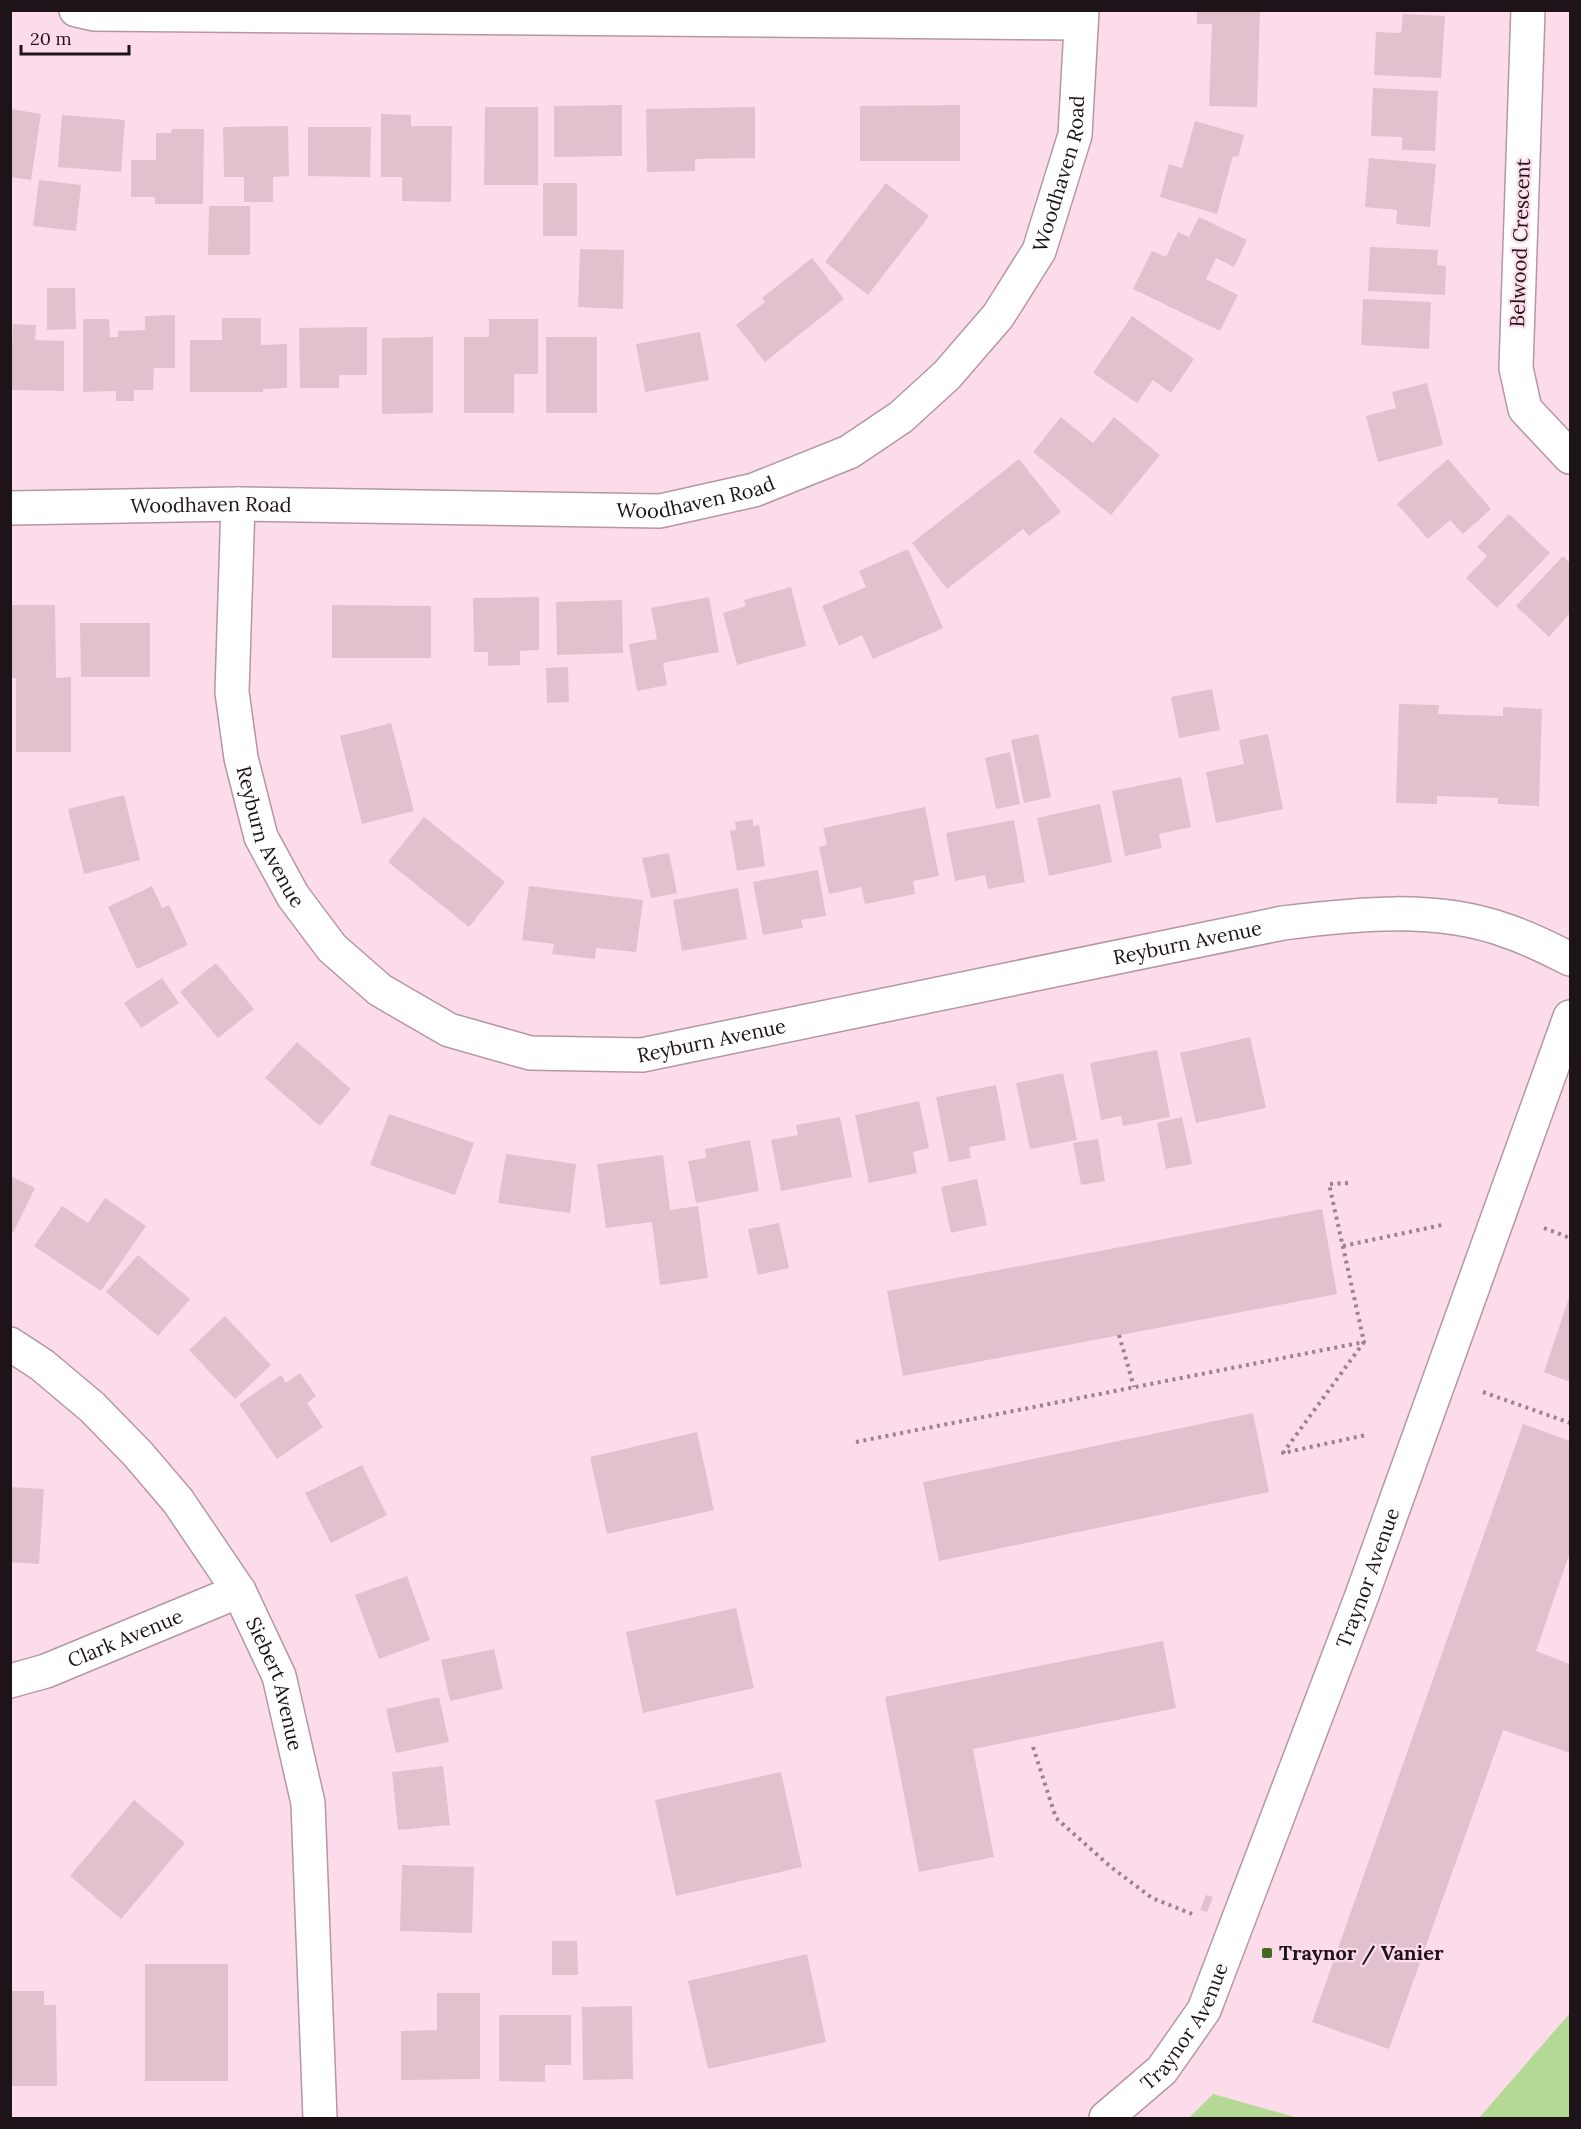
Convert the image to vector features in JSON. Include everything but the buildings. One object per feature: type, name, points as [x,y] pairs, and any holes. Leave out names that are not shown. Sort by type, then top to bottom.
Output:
[{"type":"street","points":[[76,10],[94,14],[1082,16]]},
{"type":"street","name":"Belwood Crescent","points":[[1528,10],[1516,368],[1525,409],[1570,457]]},
{"type":"street","name":"Woodhaven Road","points":[[10,508],[238,504],[660,511],[754,490],[849,452],[901,417],[947,375],[998,316],[1039,251],[1075,135],[1082,16]]},
{"type":"street","name":"Reyburn Avenue","points":[[238,504],[232,692],[241,758],[261,837],[293,896],[332,948],[380,990],[449,1030],[530,1053],[642,1055],[1283,923],[1357,914],[1445,916],[1506,930],[1570,959]]},
{"type":"street","name":"Traynor Avenue","points":[[1111,2115],[1162,2070],[1204,2010],[1360,1598],[1570,1017]]},
{"type":"street","name":"Siebert Avenue","points":[[10,1344],[42,1365],[92,1407],[137,1453],[177,1501],[239,1591],[279,1676],[308,1803],[320,2118]]},
{"type":"street","name":"Clark Avenue","points":[[10,1681],[46,1671],[239,1591]]},
{"type":"path","points":[[1348,1183],[1329,1184],[1364,1342],[1283,1453],[1366,1435]]},
{"type":"path","points":[[1343,1246],[1442,1225]]},
{"type":"path","points":[[1544,1228],[1570,1238]]},
{"type":"path","points":[[1119,1335],[1134,1387]]},
{"type":"path","points":[[856,1442],[1364,1342]]},
{"type":"path","points":[[1483,1392],[1570,1424]]},
{"type":"path","points":[[1033,1747],[1056,1818],[1111,1867],[1152,1898],[1192,1914]]},
{"type":"green space","points":[[1570,2013],[1570,2118],[1479,2118]]},
{"type":"green space","points":[[1213,2094],[1298,2118],[1189,2118]]},
{"type":"place","name":"Traynor / Vanier","points":[[1267,1953]]}]
